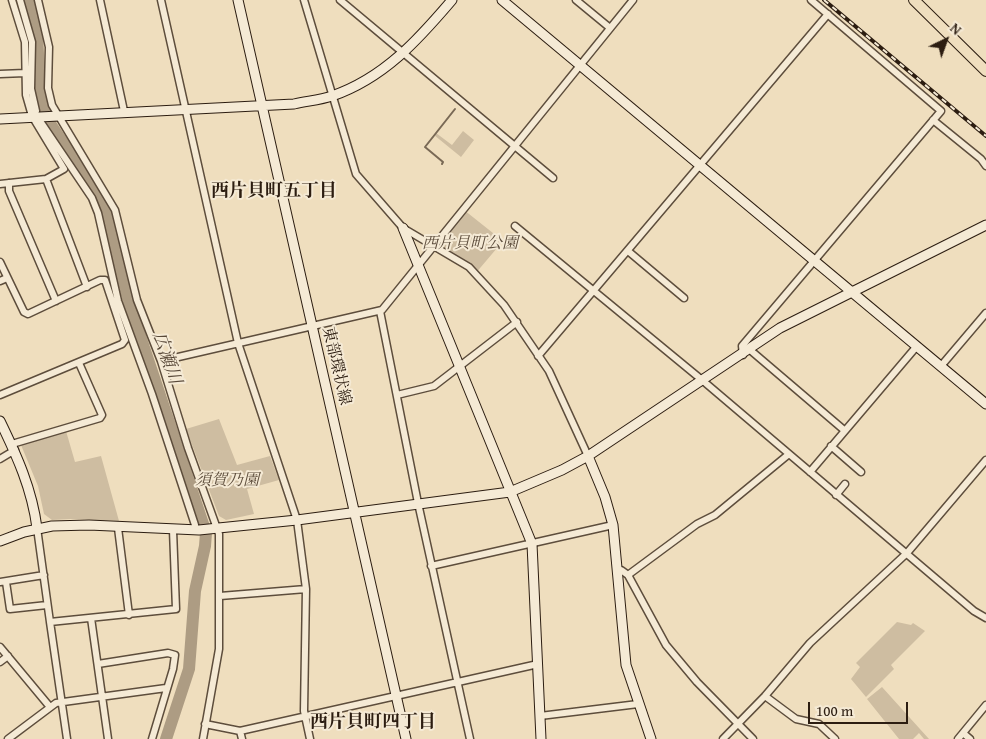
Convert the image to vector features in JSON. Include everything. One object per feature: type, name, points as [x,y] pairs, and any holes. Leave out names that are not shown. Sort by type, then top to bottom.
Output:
[{"type":"main road","points":[[914,0],[984,65]]},
{"type":"street","points":[[0,184],[46,179],[63,171],[64,167],[26,95],[24,42],[12,0]]},
{"type":"street","points":[[20,0],[32,42],[31,88],[37,116],[92,198],[98,213],[118,301],[156,403],[197,528]]},
{"type":"street","points":[[38,0],[49,46],[48,91],[55,114],[115,210],[136,297],[162,361],[214,528],[220,596],[218,655],[202,739]]},
{"type":"street","points":[[100,0],[124,112]]},
{"type":"street","points":[[161,0],[238,343],[297,520],[306,589],[305,717],[310,739]]},
{"type":"street","name":"東部環状線","points":[[238,0],[260,104],[406,739]]},
{"type":"street","points":[[304,0],[331,96],[356,174],[403,228],[469,267],[517,322],[550,372],[605,497],[613,526],[626,665],[651,739]]},
{"type":"street","points":[[340,0],[553,178]]},
{"type":"street","points":[[0,119],[55,114],[294,104],[331,96],[374,76],[404,53],[428,30],[452,0]]},
{"type":"street","points":[[502,0],[986,404]]},
{"type":"street","points":[[576,0],[610,28]]},
{"type":"street","points":[[162,361],[380,311],[633,0]]},
{"type":"street","points":[[811,0],[940,108],[941,111],[742,346],[746,352],[844,430]]},
{"type":"street","points":[[538,356],[828,14]]},
{"type":"street","points":[[0,74],[25,73]]},
{"type":"street","points":[[933,120],[981,159],[986,166]]},
{"type":"street","points":[[46,179],[87,286]]},
{"type":"street","points":[[9,183],[9,191],[56,301]]},
{"type":"street","points":[[0,540],[38,528],[82,525],[173,530],[214,528],[297,520],[510,492],[562,470],[588,456],[780,328],[986,225]]},
{"type":"street","points":[[515,226],[702,380],[974,611],[986,618]]},
{"type":"street","points":[[403,228],[532,544],[541,739]]},
{"type":"street","points":[[628,251],[684,298]]},
{"type":"street","points":[[0,262],[26,314],[87,286],[106,280],[126,340],[122,344],[0,395]]},
{"type":"street","points":[[0,281],[7,278]]},
{"type":"street","points":[[380,311],[431,566],[470,739]]},
{"type":"street","points":[[941,366],[986,313]]},
{"type":"street","points":[[397,395],[431,388],[517,322]]},
{"type":"street","points":[[810,472],[917,346]]},
{"type":"street","points":[[0,459],[13,448],[100,418],[102,415],[79,362]]},
{"type":"street","points":[[0,422],[13,448],[31,494],[38,528],[66,739]]},
{"type":"street","points":[[831,446],[861,472]]},
{"type":"street","points":[[628,575],[697,524],[715,515],[789,454]]},
{"type":"street","points":[[723,739],[739,725],[810,643],[907,553],[986,460]]},
{"type":"street","points":[[836,495],[845,484]]},
{"type":"street","points":[[431,566],[613,526]]},
{"type":"street","points":[[118,528],[129,615]]},
{"type":"street","points":[[50,622],[174,611],[178,607],[173,530]]},
{"type":"street","points":[[617,572],[621,570],[628,575],[666,645],[697,682],[754,739]]},
{"type":"street","points":[[44,575],[3,582],[10,609],[47,605]]},
{"type":"street","points":[[220,596],[306,589]]},
{"type":"street","points":[[92,618],[108,739]]},
{"type":"street","points":[[0,647],[50,708]]},
{"type":"street","points":[[98,664],[173,654],[175,660],[152,739]]},
{"type":"street","points":[[0,662],[8,656]]},
{"type":"street","points":[[205,724],[240,731],[538,664]]},
{"type":"street","points":[[8,739],[50,708],[61,703],[166,688]]},
{"type":"street","points":[[765,696],[796,719],[819,724],[835,739]]},
{"type":"street","points":[[540,716],[638,704]]},
{"type":"street","points":[[958,739],[986,705]]},
{"type":"street","points":[[240,731],[242,739]]},
{"type":"street","points":[[963,734],[970,739]]},
{"type":"green space","points":[[463,131],[474,140],[461,157],[434,135],[436,133],[452,145]]},
{"type":"green space","name":"西片貝町公園","points":[[464,210],[503,241],[475,274],[433,247]]},
{"type":"green space","name":"須賀乃園","points":[[219,419],[237,465],[270,456],[279,480],[247,489],[254,514],[226,520],[219,516],[186,429]]},
{"type":"green space","points":[[66,431],[75,462],[101,456],[119,521],[52,520],[44,514],[38,486],[21,445]]},
{"type":"green space","points":[[897,622],[911,625],[913,623],[925,631],[891,665],[894,669],[866,697],[851,679],[860,667],[856,663]]},
{"type":"green space","points":[[882,687],[929,739],[924,739],[919,733],[913,739],[899,739],[867,699]]},
{"type":"waterway","name":"広瀬川","points":[[28,0],[37,34],[40,92],[43,104],[51,125],[98,195],[106,214],[130,306],[206,533],[195,591],[189,669],[166,739]]},
{"type":"waterway","points":[[442,164],[443,162],[425,147],[455,109]]},
{"type":"railway","points":[[824,0],[986,136]]},
{"type":"district","name":"西片貝町五丁目","points":[[274,191]]},
{"type":"district","name":"西片貝町四丁目","points":[[373,722]]}]
